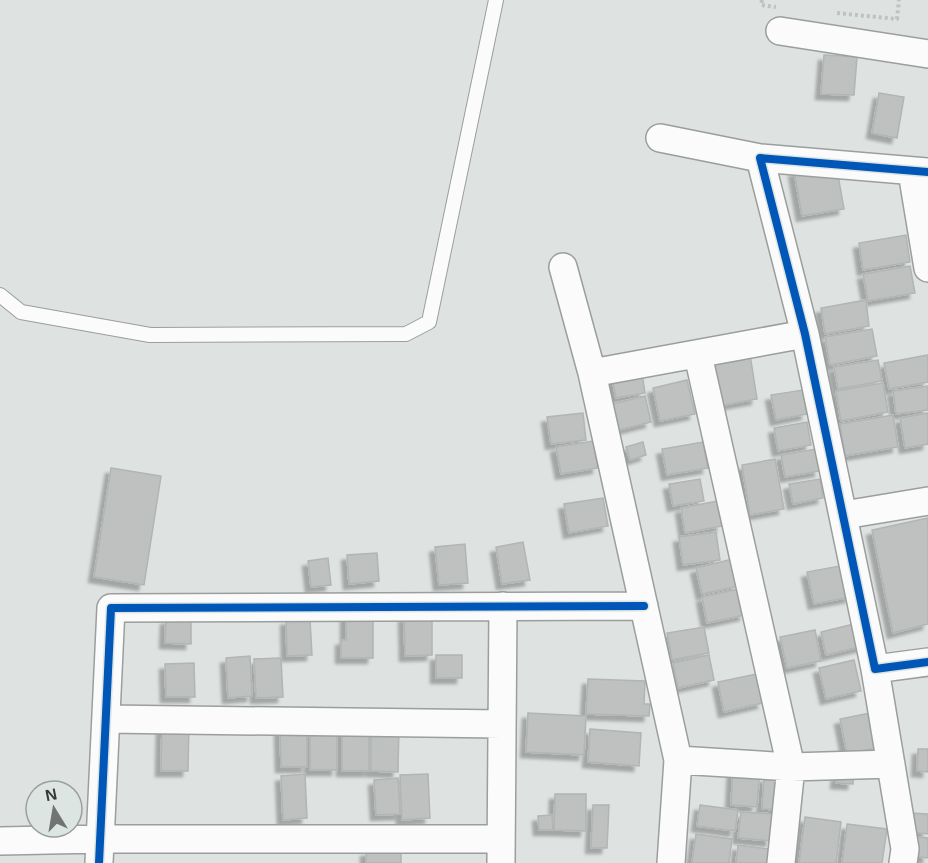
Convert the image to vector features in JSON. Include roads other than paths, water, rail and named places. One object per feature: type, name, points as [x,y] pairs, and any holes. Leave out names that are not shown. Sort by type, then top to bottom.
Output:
[{"type":"street","points":[[780,31],[928,54]]},
{"type":"street","points":[[660,138],[760,158],[920,172],[928,268]]},
{"type":"street","points":[[760,158],[805,334],[844,515],[875,669],[905,849],[903,863]]},
{"type":"street","points":[[563,267],[592,373],[678,759],[671,863]]},
{"type":"street","points":[[592,373],[805,334]]},
{"type":"street","points":[[698,354],[791,767],[781,863]]},
{"type":"street","points":[[844,515],[928,501]]},
{"type":"street","points":[[0,841],[99,851],[501,851],[503,606]]},
{"type":"street","points":[[99,851],[111,608],[644,606]]},
{"type":"street","points":[[875,669],[928,662]]},
{"type":"street","points":[[106,719],[502,724]]},
{"type":"street","points":[[678,759],[791,767],[891,764]]},
{"type":"lane","points":[[0,295],[21,312],[150,335],[406,334],[429,322],[496,0]]}]
